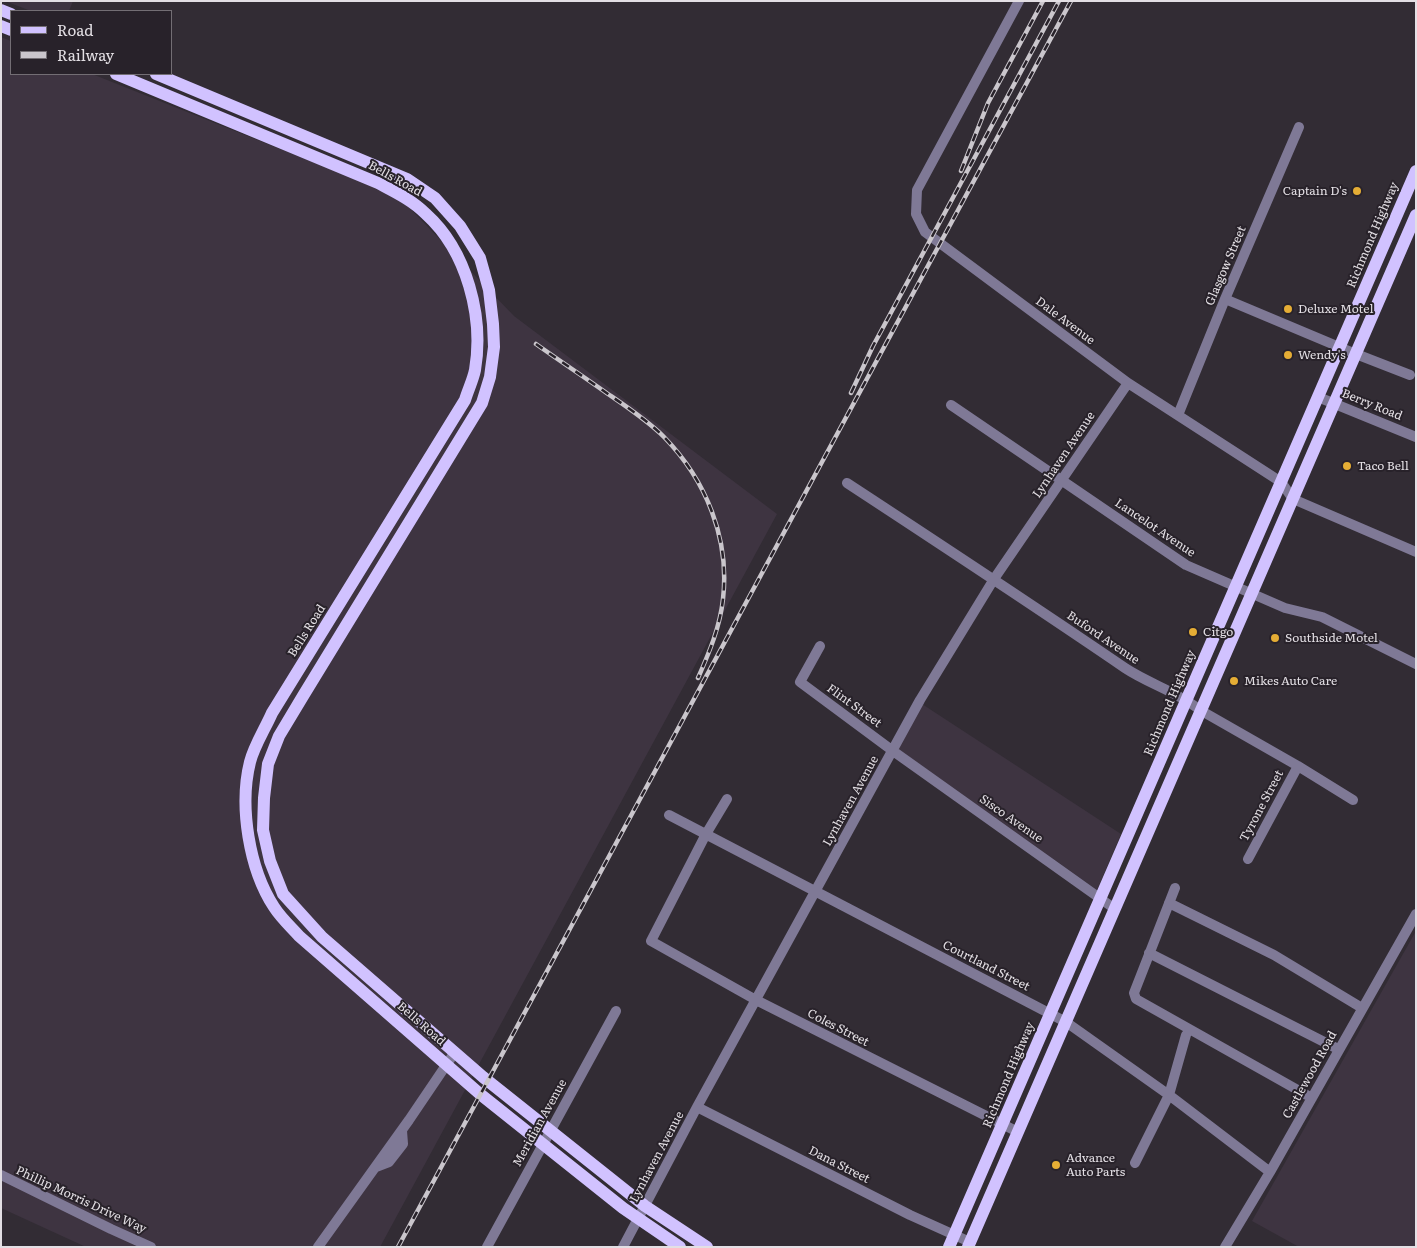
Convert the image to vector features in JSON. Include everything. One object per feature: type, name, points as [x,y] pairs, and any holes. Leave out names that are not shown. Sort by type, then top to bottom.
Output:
[{"type":"main road","name":"Bells Road","points":[[118,75],[378,183],[411,201],[427,214],[442,230],[458,259],[469,285],[476,320],[475,371],[465,400],[272,713],[250,761],[245,797],[248,830],[261,883],[274,908],[299,936],[480,1094],[638,1219],[680,1247]]},
{"type":"main road","name":"Bells Road","points":[[158,75],[407,179],[434,198],[460,226],[480,258],[489,290],[494,347],[490,377],[482,403],[280,736],[268,764],[263,830],[270,861],[283,894],[322,937],[483,1077],[645,1206],[706,1247]]},
{"type":"main road","points":[[311,155],[316,140]]},
{"type":"main road","name":"Richmond Highway","points":[[952,1241],[1415,177]]},
{"type":"main road","points":[[969,1244],[1416,215]]},
{"type":"main road","points":[[430,457],[444,465]]},
{"type":"main road","points":[[317,640],[331,650]]},
{"type":"main road","points":[[347,978],[357,968]]},
{"type":"street","name":"Dale Avenue","points":[[1019,2],[917,190],[916,214],[925,232],[1128,384],[1281,482],[1293,499]]},
{"type":"street","name":"Glasgow Street","points":[[1178,415],[1224,299],[1299,127]]},
{"type":"street","points":[[1224,299],[1410,375]]},
{"type":"street","name":"Lynhaven Avenue","points":[[623,1247],[697,1107],[920,700],[994,579],[1128,384]]},
{"type":"street","name":"Berry Road","points":[[1318,397],[1416,437]]},
{"type":"street","name":"Lancelot Avenue","points":[[951,405],[1186,565],[1285,608],[1322,617],[1416,664]]},
{"type":"street","name":"Buford Avenue","points":[[847,483],[994,579],[1141,679],[1187,699],[1200,710],[1353,800]]},
{"type":"street","points":[[1293,499],[1416,552]]},
{"type":"street","name":"Flint Street","points":[[820,646],[800,682],[893,750]]},
{"type":"street","name":"Sisco Avenue","points":[[893,750],[1115,909]]},
{"type":"street","name":"Tyrone Street","points":[[1248,859],[1298,766]]},
{"type":"street","points":[[706,834],[727,799]]},
{"type":"street","name":"Courtland Street","points":[[669,815],[1066,1022],[1169,1095],[1270,1172]]},
{"type":"street","name":"Coles Street","points":[[706,834],[651,941],[756,1000],[1018,1132]]},
{"type":"street","points":[[1175,888],[1134,993],[1136,999],[1312,1098]]},
{"type":"street","points":[[1169,904],[1274,955],[1362,1008]]},
{"type":"street","name":"Castlewood Road","points":[[1225,1247],[1270,1172],[1416,914]]},
{"type":"street","points":[[1150,954],[1338,1050]]},
{"type":"street","name":"Meridian Avenue","points":[[487,1247],[616,1011]]},
{"type":"street","points":[[1135,1163],[1169,1095],[1186,1035]]},
{"type":"street","points":[[318,1247],[376,1167],[389,1162],[403,1144],[402,1130],[455,1052]]},
{"type":"street","name":"Dana Street","points":[[697,1107],[910,1215],[952,1241],[969,1244]]},
{"type":"street","name":"Phillip Morris Drive Way","points":[[1,1175],[85,1217],[151,1247]]},
{"type":"shaded area","points":[[5,1],[73,1],[69,10],[28,10]]},
{"type":"shaded area","points":[[1,37],[10,41],[10,75],[95,75],[398,196],[514,316],[777,514],[380,1247],[86,1247],[1,1208]]},
{"type":"shaded area","points":[[922,704],[1121,834],[1097,890],[897,748]]},
{"type":"shaded area","points":[[1416,931],[1416,1247],[1299,1247],[1252,1221]]},
{"type":"railway","points":[[961,171],[988,103],[1043,1]]},
{"type":"railway","points":[[851,393],[873,346],[1059,1]]},
{"type":"railway","points":[[398,1247],[1071,1]]},
{"type":"railway","points":[[536,344],[630,409],[658,431],[679,454],[703,491],[718,533],[723,554],[724,577],[723,599],[717,630],[698,678]]},
{"type":"place","name":"Captain D's","points":[[1357,191]]},
{"type":"place","name":"Deluxe Motel","points":[[1288,309]]},
{"type":"place","name":"Wendy's","points":[[1288,355]]},
{"type":"place","name":"Taco Bell","points":[[1347,466]]},
{"type":"place","name":"Citgo","points":[[1193,632]]},
{"type":"place","name":"Southside Motel","points":[[1275,638]]},
{"type":"place","name":"Mikes Auto Care","points":[[1234,681]]},
{"type":"place","name":"Advance Auto Parts","points":[[1056,1165]]}]
